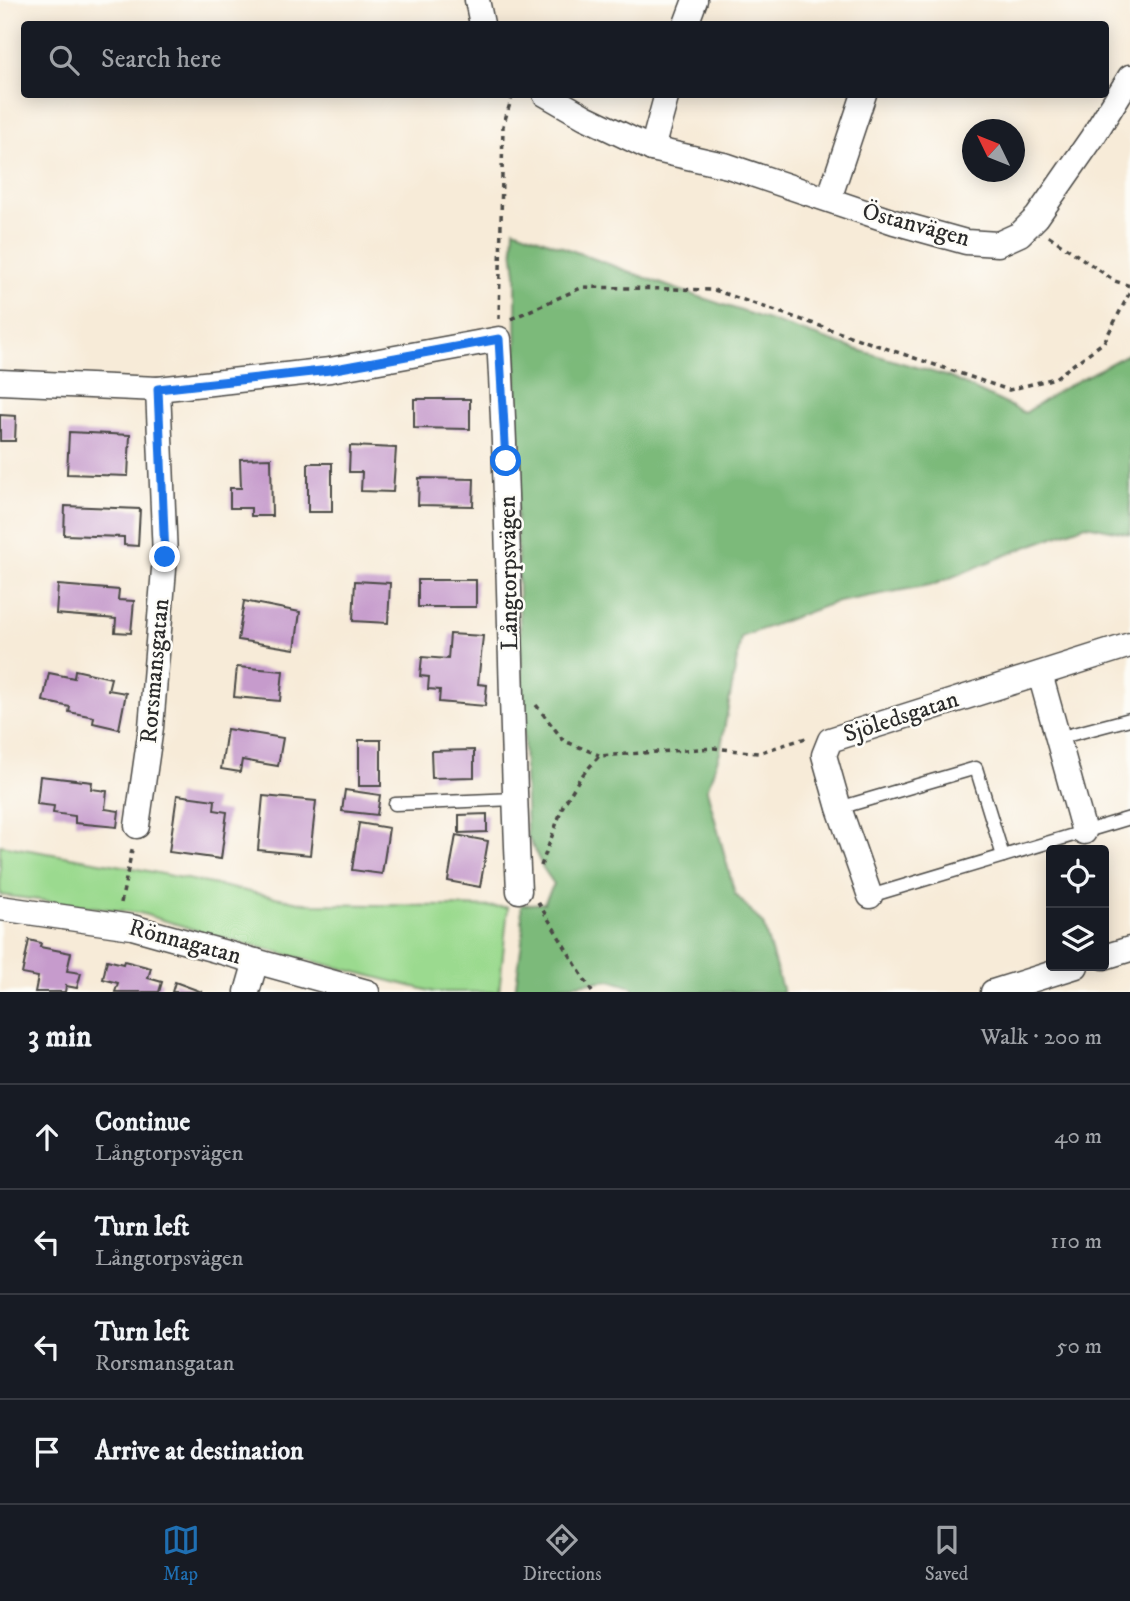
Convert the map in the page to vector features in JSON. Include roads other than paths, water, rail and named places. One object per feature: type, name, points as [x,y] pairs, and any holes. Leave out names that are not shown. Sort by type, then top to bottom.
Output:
[{"type":"street","points":[[477,0],[481,21]]},
{"type":"street","points":[[687,21],[695,0]]},
{"type":"street","name":"Östanvägen","points":[[552,98],[652,149],[728,166],[894,222],[967,242],[998,244],[1020,234],[1030,224],[1092,138],[1130,77]]},
{"type":"street","points":[[652,149],[666,98]]},
{"type":"street","name":"Östanvägen","points":[[829,200],[863,98]]},
{"type":"street","name":"Långtorpsvägen","points":[[158,389],[330,370],[499,332],[506,461],[514,799],[525,891]]},
{"type":"street","points":[[0,382],[158,389]]},
{"type":"street","name":"Rorsmansgatan","points":[[137,826],[151,727],[165,557],[158,389]]},
{"type":"street","name":"Sjöledsgatan","points":[[870,896],[839,808],[824,755],[831,740],[1130,645]]},
{"type":"street","points":[[1040,674],[1084,832]]},
{"type":"street","name":"Rönnagatan","points":[[0,908],[117,924],[176,937],[367,992]]},
{"type":"street","points":[[1109,955],[1130,949]]},
{"type":"street","points":[[247,992],[256,961]]},
{"type":"street","points":[[993,992],[1060,971]]},
{"type":"lane","points":[[1058,738],[1130,719]]},
{"type":"lane","points":[[839,808],[976,768],[1003,856]]},
{"type":"lane","points":[[395,804],[514,799]]},
{"type":"lane","points":[[870,896],[1130,818]]}]
